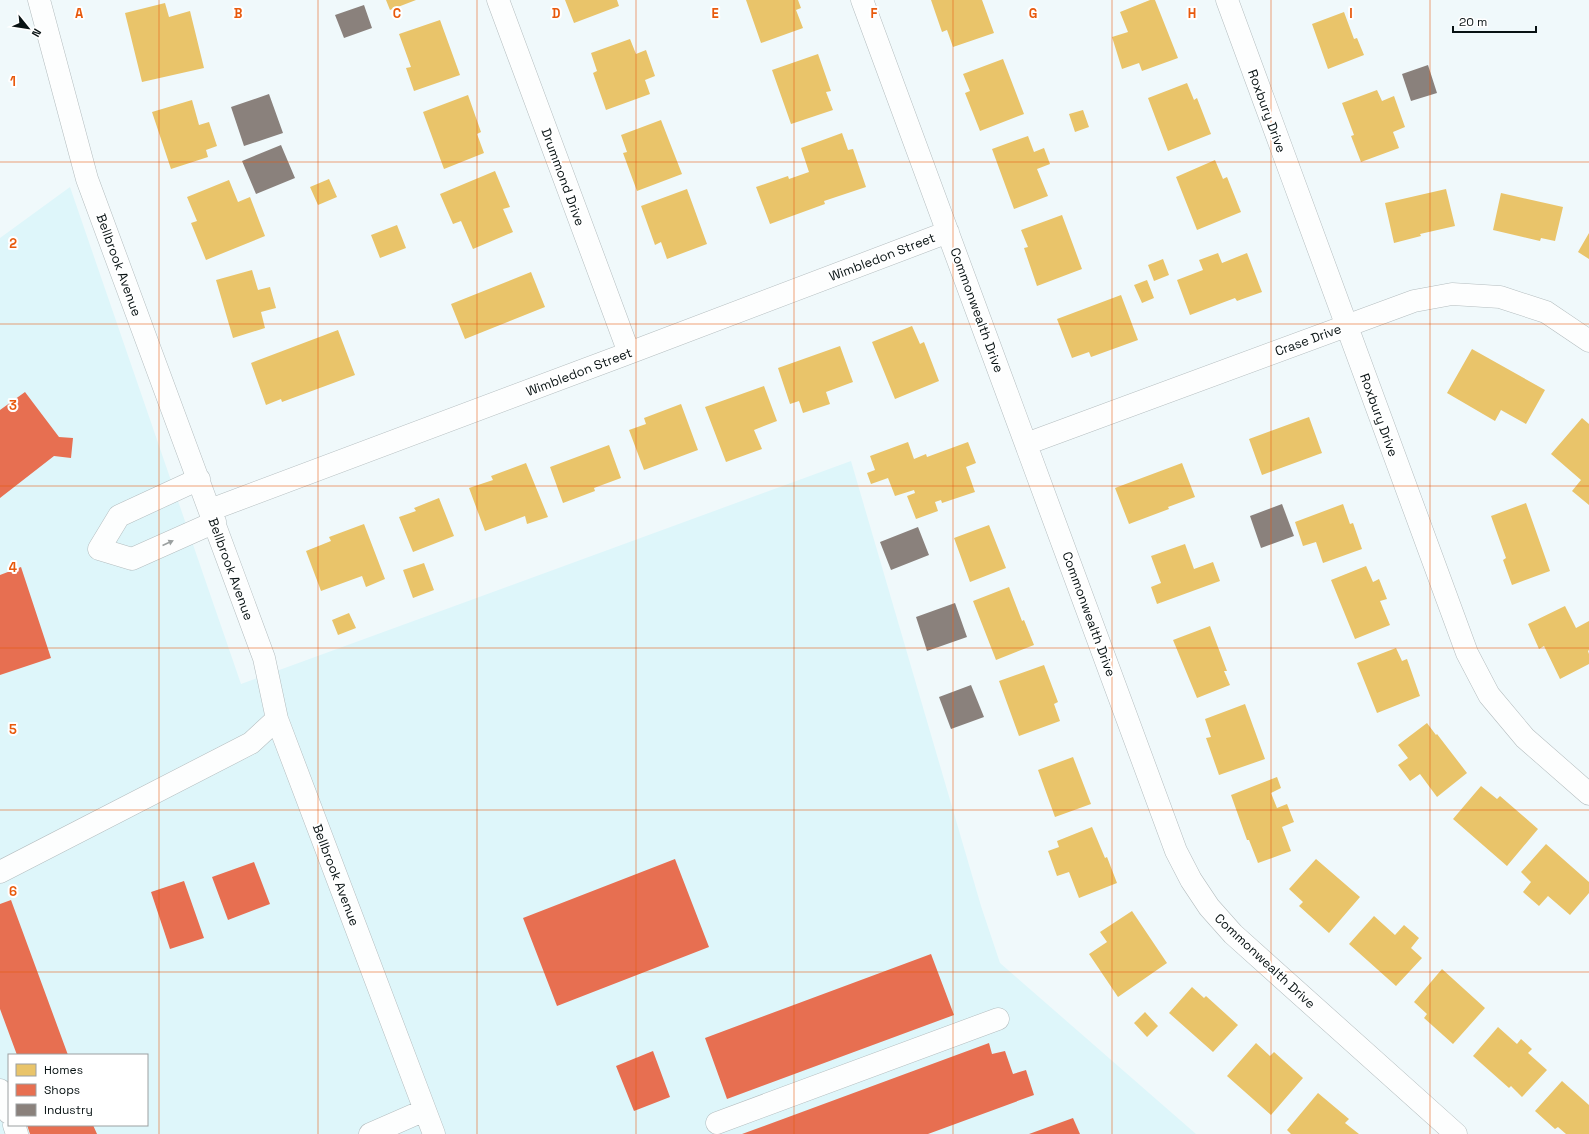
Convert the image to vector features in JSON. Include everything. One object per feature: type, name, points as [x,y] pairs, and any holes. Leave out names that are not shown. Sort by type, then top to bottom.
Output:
[{"type":"street","name":"Bellbrook Avenue","points":[[39,0],[88,180],[264,658],[277,719],[434,1134]]},
{"type":"street","name":"Drummond Drive","points":[[498,0],[629,353]]},
{"type":"street","name":"Commonwealth Drive","points":[[862,0],[1174,843],[1190,880],[1209,907],[1233,934],[1456,1134]]},
{"type":"street","name":"Roxbury Drive","points":[[1227,0],[1467,653],[1490,695],[1525,738],[1589,794]]},
{"type":"street","name":"Wimbledon Street","points":[[198,479],[119,516],[99,549],[132,559],[212,516],[629,353],[948,232]]},
{"type":"street","name":"Crase Drive","points":[[1026,444],[1414,301],[1452,294],[1500,297],[1546,312],[1589,341]]},
{"type":"street","points":[[0,872],[251,743],[277,719]]},
{"type":"street","points":[[718,1123],[998,1019]]},
{"type":"street","points":[[0,1090],[8,1110]]},
{"type":"street","points":[[370,1134],[425,1110]]},
{"type":"shaded area","points":[[70,187],[241,684],[851,461],[981,906],[1000,963],[1196,1134],[0,1134],[0,238]]},
{"type":"building: Homes","points":[[386,0],[416,0],[390,10]]},
{"type":"building: Homes","points":[[565,0],[617,0],[619,6],[574,23]]},
{"type":"building: Homes","points":[[746,0],[798,0],[801,8],[796,10],[803,28],[761,43]]},
{"type":"building: Homes","points":[[931,0],[982,0],[994,33],[953,47],[947,30],[942,32]]},
{"type":"building: Homes","points":[[1150,0],[1155,0],[1178,58],[1142,71],[1139,63],[1122,69],[1112,37],[1128,32],[1120,12]]},
{"type":"building: Homes","points":[[165,3],[169,17],[190,11],[204,68],[142,82],[125,13]]},
{"type":"building: Homes","points":[[1344,12],[1354,39],[1357,38],[1364,55],[1328,69],[1312,24]]},
{"type":"building: Homes","points":[[440,20],[460,75],[414,91],[406,68],[411,67],[399,34]]},
{"type":"building: Homes","points":[[630,39],[636,54],[646,50],[655,76],[645,80],[650,94],[606,110],[593,73],[597,71],[591,53]]},
{"type":"building: Homes","points":[[818,54],[831,91],[826,92],[833,110],[791,124],[772,70]]},
{"type":"building: Homes","points":[[1003,59],[1024,114],[980,131],[965,93],[970,91],[963,74]]},
{"type":"building: Homes","points":[[1187,83],[1194,100],[1197,98],[1211,134],[1168,151],[1148,98]]},
{"type":"building: Homes","points":[[1377,90],[1382,101],[1394,96],[1405,127],[1393,132],[1399,148],[1361,162],[1351,136],[1354,135],[1342,103]]},
{"type":"building: Homes","points":[[468,95],[481,132],[477,134],[484,153],[444,169],[423,112]]},
{"type":"building: Homes","points":[[192,100],[199,125],[209,122],[217,146],[206,150],[208,157],[171,169],[152,112]]},
{"type":"building: Homes","points":[[1083,110],[1089,127],[1075,132],[1069,114]]},
{"type":"building: Homes","points":[[661,120],[682,174],[637,191],[623,153],[627,152],[621,135]]},
{"type":"building: Homes","points":[[842,133],[848,150],[853,149],[866,187],[824,201],[825,204],[770,224],[756,187],[788,176],[789,179],[809,172],[801,148]]},
{"type":"building: Homes","points":[[1028,136],[1034,152],[1044,148],[1050,164],[1037,169],[1048,196],[1014,209],[992,149]]},
{"type":"building: Homes","points":[[1215,160],[1223,179],[1227,177],[1241,212],[1197,230],[1176,177]]},
{"type":"building: Homes","points":[[495,171],[510,207],[503,209],[513,232],[473,249],[461,221],[453,224],[440,194]]},
{"type":"building: Homes","points":[[329,179],[337,197],[318,205],[310,187]]},
{"type":"building: Homes","points":[[229,180],[238,202],[250,197],[265,236],[206,260],[191,223],[197,221],[187,197]]},
{"type":"building: Homes","points":[[687,189],[707,244],[667,259],[661,242],[655,245],[641,206]]},
{"type":"building: Homes","points":[[1446,189],[1455,226],[1420,234],[1421,236],[1394,243],[1385,203]]},
{"type":"building: Homes","points":[[1501,193],[1563,207],[1555,241],[1541,238],[1540,241],[1493,230]]},
{"type":"building: Homes","points":[[1062,215],[1082,269],[1037,286],[1024,248],[1028,247],[1021,230]]},
{"type":"building: Homes","points":[[397,225],[406,248],[380,258],[371,235]]},
{"type":"building: Homes","points":[[1589,233],[1589,259],[1578,252]]},
{"type":"building: Homes","points":[[1218,253],[1222,263],[1247,253],[1262,292],[1237,301],[1235,298],[1190,315],[1177,280],[1203,270],[1199,260]]},
{"type":"building: Homes","points":[[1163,259],[1169,275],[1154,281],[1148,265]]},
{"type":"building: Homes","points":[[252,270],[258,290],[270,287],[276,308],[261,312],[265,328],[233,338],[216,280]]},
{"type":"building: Homes","points":[[531,272],[545,307],[465,339],[451,304]]},
{"type":"building: Homes","points":[[1147,280],[1154,298],[1142,303],[1134,285]]},
{"type":"building: Homes","points":[[1121,295],[1138,340],[1091,357],[1089,352],[1072,358],[1057,319]]},
{"type":"building: Homes","points":[[912,326],[920,344],[924,342],[939,381],[895,399],[872,342]]},
{"type":"building: Homes","points":[[338,330],[355,375],[282,402],[281,399],[266,405],[251,363]]},
{"type":"building: Homes","points":[[840,346],[853,382],[826,392],[830,404],[803,413],[799,401],[790,404],[778,368]]},
{"type":"building: Homes","points":[[1472,349],[1545,390],[1526,424],[1501,410],[1495,421],[1447,393]]},
{"type":"building: Homes","points":[[764,386],[777,421],[754,430],[762,449],[726,462],[705,407]]},
{"type":"building: Homes","points":[[681,404],[698,450],[644,470],[629,430],[646,424],[644,418]]},
{"type":"building: Homes","points":[[1309,417],[1322,453],[1262,475],[1249,439]]},
{"type":"building: Homes","points":[[1582,418],[1589,424],[1589,505],[1572,491],[1581,480],[1551,454]]},
{"type":"building: Homes","points":[[908,442],[914,459],[926,454],[927,457],[968,442],[976,463],[966,467],[975,492],[942,503],[941,500],[935,502],[938,511],[916,519],[907,496],[915,493],[914,490],[895,496],[888,478],[871,484],[867,473],[875,470],[870,456]]},
{"type":"building: Homes","points":[[609,445],[621,478],[594,488],[595,491],[563,503],[550,467]]},
{"type":"building: Homes","points":[[526,463],[548,517],[527,524],[525,516],[485,531],[469,488],[493,480],[491,476]]},
{"type":"building: Homes","points":[[1182,463],[1195,497],[1168,507],[1169,509],[1129,524],[1115,488]]},
{"type":"building: Homes","points":[[439,498],[454,536],[413,552],[399,517],[416,511],[414,508]]},
{"type":"building: Homes","points":[[1526,503],[1550,571],[1512,585],[1503,560],[1506,558],[1491,516]]},
{"type":"building: Homes","points":[[1343,504],[1350,524],[1353,523],[1362,549],[1323,563],[1316,542],[1303,546],[1295,522]]},
{"type":"building: Homes","points":[[364,524],[385,579],[366,587],[362,576],[321,591],[306,551],[331,541],[329,537]]},
{"type":"building: Homes","points":[[989,525],[1006,568],[970,582],[954,538]]},
{"type":"building: Homes","points":[[1185,544],[1194,569],[1213,562],[1220,581],[1157,604],[1151,587],[1161,583],[1151,556]]},
{"type":"building: Homes","points":[[424,563],[434,590],[413,598],[403,570]]},
{"type":"building: Homes","points":[[1366,566],[1373,582],[1379,579],[1387,599],[1380,601],[1390,625],[1355,639],[1331,580]]},
{"type":"building: Homes","points":[[1009,587],[1022,621],[1024,620],[1034,645],[996,660],[973,601]]},
{"type":"building: Homes","points":[[1565,606],[1576,628],[1589,621],[1589,664],[1560,679],[1544,646],[1539,649],[1528,624]]},
{"type":"building: Homes","points":[[349,613],[356,628],[338,635],[332,620]]},
{"type":"building: Homes","points":[[1210,626],[1227,671],[1224,671],[1230,685],[1197,698],[1173,640]]},
{"type":"building: Homes","points":[[1396,648],[1402,661],[1407,659],[1420,696],[1377,713],[1357,663]]},
{"type":"building: Homes","points":[[1044,665],[1058,702],[1054,704],[1060,721],[1019,736],[999,681]]},
{"type":"building: Homes","points":[[1245,704],[1265,759],[1219,775],[1206,738],[1211,737],[1205,719]]},
{"type":"building: Homes","points":[[1427,723],[1467,773],[1437,797],[1420,774],[1410,781],[1398,765],[1408,758],[1398,745]]},
{"type":"building: Homes","points":[[1073,757],[1091,804],[1055,817],[1038,770]]},
{"type":"building: Homes","points":[[1277,777],[1281,788],[1271,793],[1277,808],[1287,804],[1294,822],[1282,827],[1291,851],[1258,863],[1249,840],[1247,840],[1231,795]]},
{"type":"building: Homes","points":[[1481,786],[1497,799],[1500,796],[1538,829],[1507,866],[1453,819]]},
{"type":"building: Homes","points":[[1092,827],[1105,858],[1107,857],[1117,883],[1079,898],[1069,872],[1057,876],[1048,851],[1059,847],[1057,841]]},
{"type":"building: Homes","points":[[1546,844],[1589,882],[1589,893],[1570,915],[1548,896],[1539,906],[1523,892],[1531,882],[1521,872]]},
{"type":"building: Homes","points":[[1316,859],[1360,897],[1329,933],[1299,906],[1303,902],[1289,889]]},
{"type":"building: Homes","points":[[1132,911],[1167,963],[1118,997],[1089,954],[1107,942],[1100,932]]},
{"type":"building: Homes","points":[[1374,916],[1395,935],[1404,925],[1419,938],[1411,948],[1422,958],[1396,986],[1349,944]]},
{"type":"building: Homes","points":[[1442,969],[1485,1008],[1453,1044],[1424,1018],[1427,1014],[1414,1002]]},
{"type":"building: Homes","points":[[1192,987],[1204,998],[1206,996],[1238,1025],[1213,1052],[1169,1013]]},
{"type":"building: Homes","points":[[1145,1012],[1158,1026],[1147,1037],[1134,1023]]},
{"type":"building: Homes","points":[[1498,1027],[1517,1044],[1521,1039],[1532,1049],[1528,1053],[1547,1070],[1522,1097],[1511,1086],[1509,1088],[1473,1056]]},
{"type":"building: Homes","points":[[1256,1043],[1270,1056],[1274,1052],[1303,1078],[1271,1115],[1227,1076]]},
{"type":"building: Homes","points":[[1562,1081],[1589,1105],[1589,1134],[1566,1134],[1558,1127],[1555,1129],[1535,1111]]},
{"type":"building: Homes","points":[[1318,1093],[1349,1119],[1345,1123],[1359,1134],[1291,1134],[1287,1130]]},
{"type":"building: Shops","points":[[25,392],[59,437],[73,438],[71,458],[54,456],[0,498],[0,410]]},
{"type":"building: Shops","points":[[21,567],[51,658],[0,675],[0,575]]},
{"type":"building: Shops","points":[[675,859],[709,947],[557,1006],[523,918]]},
{"type":"building: Shops","points":[[254,862],[270,904],[228,920],[212,877]]},
{"type":"building: Shops","points":[[184,881],[204,938],[170,949],[151,892]]},
{"type":"building: Shops","points":[[11,900],[68,1054],[17,1054],[0,1009],[0,904]]},
{"type":"building: Shops","points":[[931,954],[954,1015],[727,1099],[705,1038]]},
{"type":"building: Shops","points":[[989,1043],[992,1054],[1005,1051],[1013,1074],[1026,1070],[1034,1095],[928,1134],[742,1134]]},
{"type":"building: Shops","points":[[653,1051],[670,1097],[634,1111],[616,1066]]},
{"type":"building: Shops","points":[[1073,1118],[1080,1134],[1029,1134]]},
{"type":"building: Shops","points":[[27,1126],[93,1126],[97,1134],[30,1134]]},
{"type":"building: Industry","points":[[364,5],[372,28],[344,38],[335,15]]},
{"type":"building: Industry","points":[[1428,65],[1437,93],[1411,101],[1402,74]]},
{"type":"building: Industry","points":[[269,94],[283,133],[244,146],[231,107]]},
{"type":"building: Industry","points":[[281,145],[295,178],[256,194],[242,161]]},
{"type":"building: Industry","points":[[1282,504],[1294,536],[1261,548],[1250,516]]},
{"type":"building: Industry","points":[[918,527],[929,555],[891,570],[880,542]]},
{"type":"building: Industry","points":[[955,603],[967,637],[927,651],[916,617]]},
{"type":"building: Industry","points":[[971,685],[984,717],[951,729],[939,697]]}]
